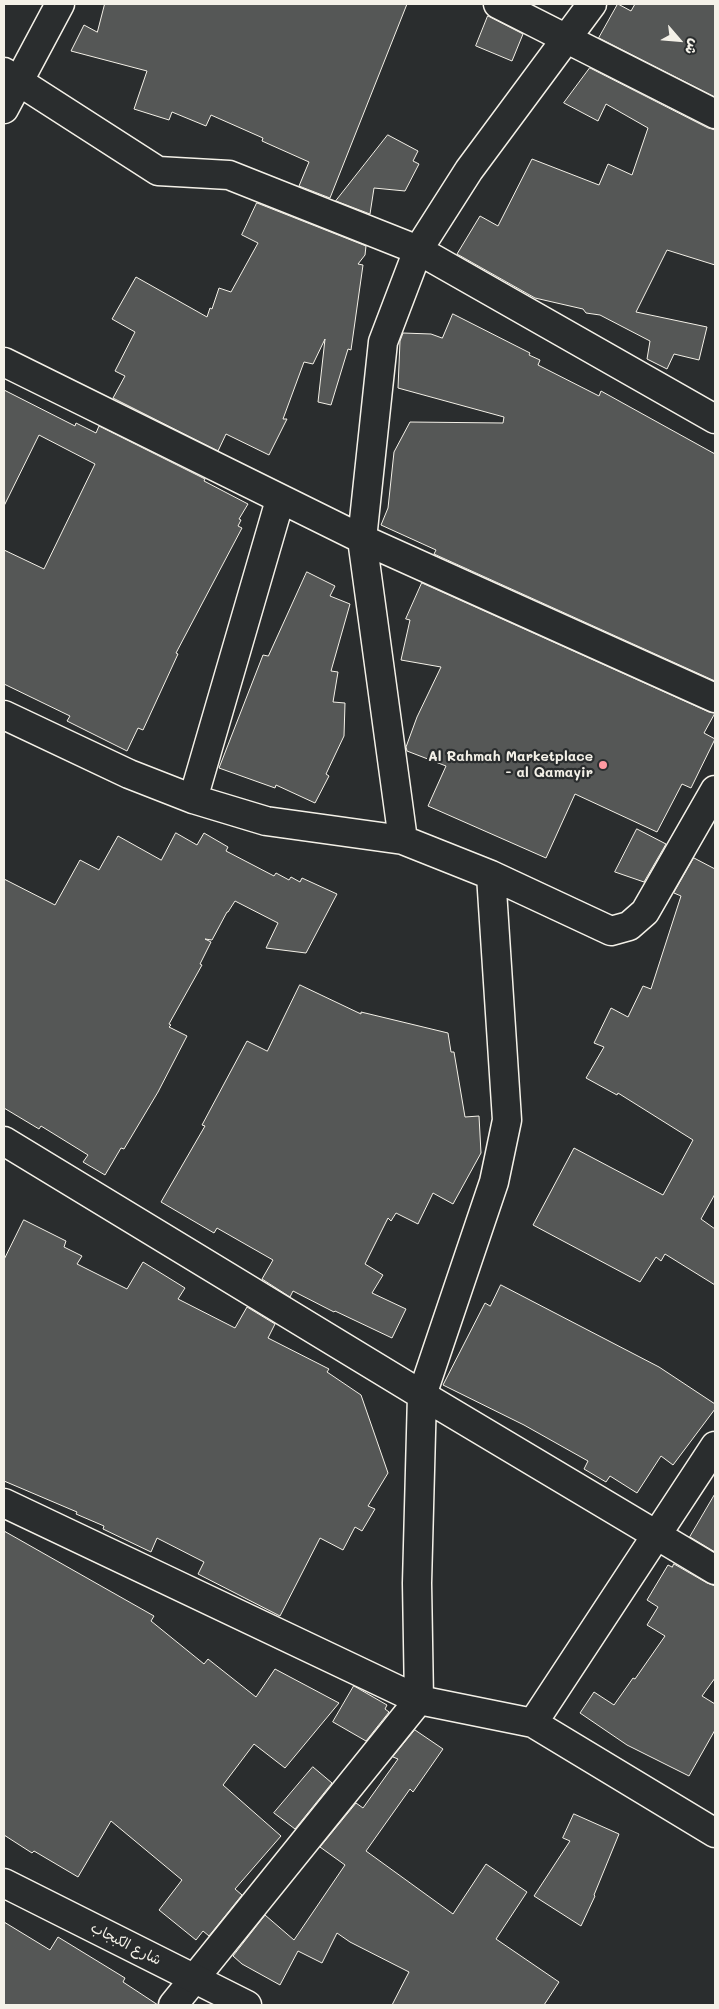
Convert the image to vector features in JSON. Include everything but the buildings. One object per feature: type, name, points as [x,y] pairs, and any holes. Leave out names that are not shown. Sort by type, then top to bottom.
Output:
[{"type":"street","points":[[4,109],[11,77],[60,4]]},
{"type":"street","points":[[498,4],[715,114]]},
{"type":"street","points":[[402,840],[362,540],[383,342],[418,250],[468,170],[592,4]]},
{"type":"street","points":[[11,77],[158,171],[229,175],[418,250],[715,419]]},
{"type":"street","points":[[4,362],[362,540],[715,698]]},
{"type":"street","points":[[193,799],[280,500]]},
{"type":"street","points":[[4,715],[129,774],[193,799],[266,821],[402,840],[490,875],[610,930],[629,926],[645,912],[715,790]]},
{"type":"street","points":[[173,2005],[418,1700],[417,1583],[422,1395],[494,1182],[508,1120],[490,875]]},
{"type":"street","points":[[4,1140],[422,1395],[715,1570]]},
{"type":"street","points":[[533,1723],[715,1446]]},
{"type":"street","points":[[4,1503],[418,1700],[533,1723],[715,1833]]},
{"type":"street","name":"شارع الكبجاب","points":[[4,1883],[247,2005]]},
{"type":"place","name":"Al Rahmah Marketplace - al Qamayir","points":[[603,765]]}]
